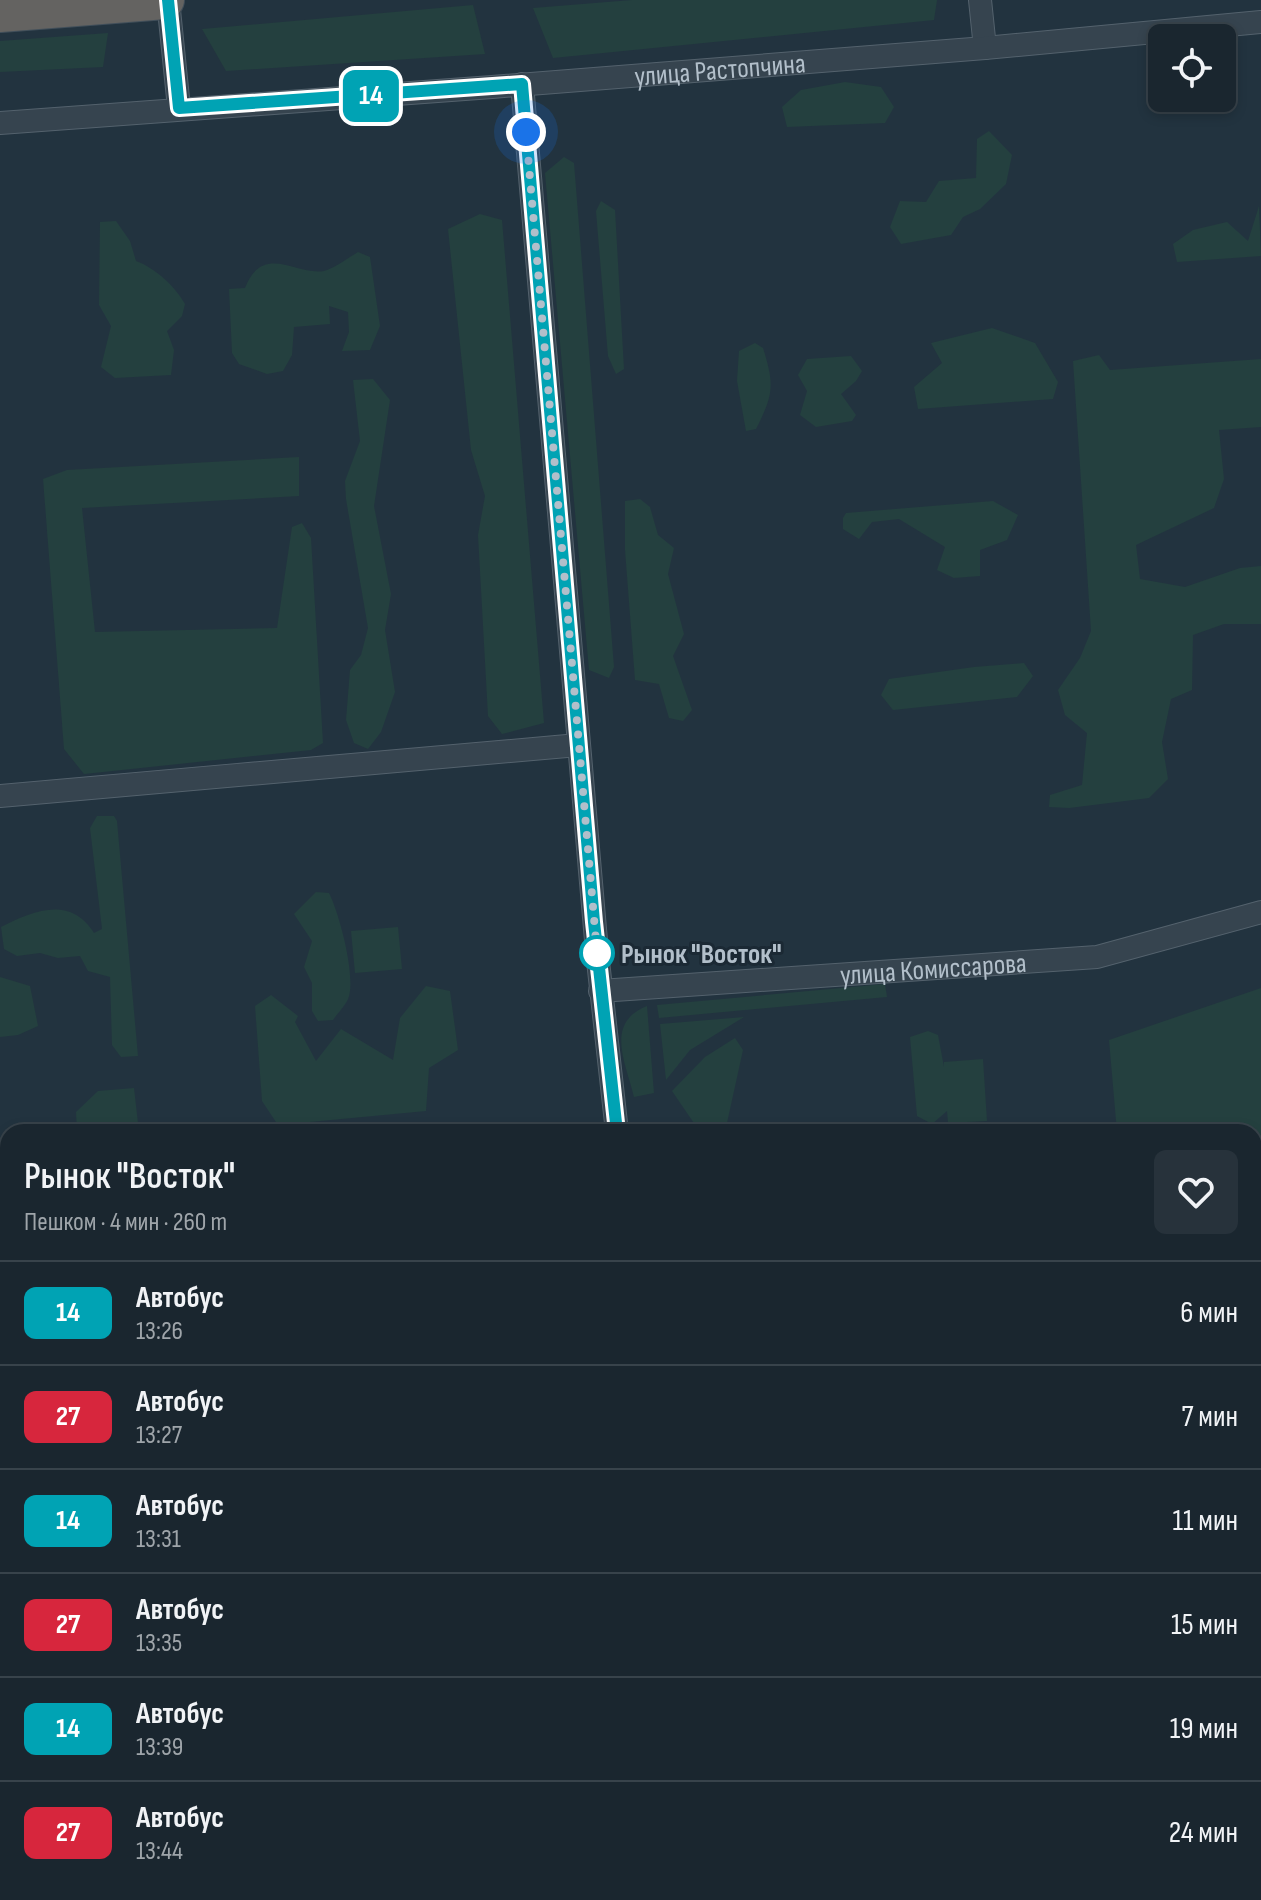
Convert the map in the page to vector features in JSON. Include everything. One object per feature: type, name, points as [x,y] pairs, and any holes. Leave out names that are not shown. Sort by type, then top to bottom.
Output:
[{"type":"highway","points":[[0,13],[166,0]]},
{"type":"street","points":[[166,0],[179,108]]},
{"type":"street","points":[[980,0],[985,48]]},
{"type":"street","name":"улица Растопчина","points":[[0,123],[985,48],[1261,22]]},
{"type":"street","points":[[522,84],[600,991],[616,1124]]},
{"type":"street","points":[[0,796],[578,745]]},
{"type":"street","name":"улица Комиссарова","points":[[600,991],[1097,957],[1261,912]]},
{"type":"green space","points":[[632,0],[937,0],[934,20],[553,58],[533,8]]},
{"type":"green space","points":[[473,5],[485,54],[226,71],[202,29]]},
{"type":"green space","points":[[108,33],[103,67],[0,72],[0,41]]},
{"type":"green space","points":[[845,82],[881,87],[894,107],[885,123],[787,127],[782,107],[801,90]]},
{"type":"green space","points":[[989,131],[1012,155],[1006,184],[980,209],[963,217],[951,235],[901,244],[890,227],[900,201],[926,202],[939,181],[976,178],[977,139]]},
{"type":"green space","points":[[564,157],[574,163],[614,667],[609,678],[589,670],[545,173]]},
{"type":"green space","points":[[601,201],[615,210],[624,369],[616,374],[608,356],[596,211]]},
{"type":"green space","points":[[1259,206],[1261,256],[1177,262],[1173,244],[1193,230],[1227,222],[1248,241]]},
{"type":"green space","points":[[480,214],[502,220],[544,723],[502,734],[488,716],[478,535],[485,496],[471,450],[448,229]]},
{"type":"green space","points":[[116,221],[130,241],[136,261],[164,278],[185,304],[182,316],[167,331],[174,350],[171,375],[115,378],[101,367],[111,326],[99,305],[100,222]]},
{"type":"green space","points":[[358,252],[370,257],[380,326],[370,350],[342,351],[349,332],[348,312],[329,306],[330,324],[294,327],[292,355],[283,371],[267,374],[239,364],[232,353],[229,289],[245,288],[252,274],[271,264],[324,271]]},
{"type":"green space","points":[[992,328],[1035,343],[1058,382],[1053,399],[918,409],[914,387],[942,363],[931,343]]},
{"type":"green space","points":[[755,343],[763,348],[771,381],[769,398],[756,429],[746,431],[737,381],[739,351]]},
{"type":"green space","points":[[1099,355],[1110,370],[1261,359],[1261,427],[1219,430],[1224,479],[1214,508],[1136,545],[1140,579],[1185,587],[1240,568],[1261,566],[1261,624],[1224,624],[1193,635],[1192,690],[1171,699],[1162,742],[1168,779],[1149,798],[1069,808],[1049,807],[1050,795],[1082,785],[1087,733],[1065,715],[1058,690],[1080,658],[1091,631],[1073,361]]},
{"type":"green space","points":[[851,356],[862,371],[841,394],[856,415],[852,421],[816,427],[800,415],[807,391],[798,375],[807,359]]},
{"type":"green space","points":[[373,379],[390,400],[374,506],[391,594],[385,630],[395,692],[381,732],[368,749],[354,743],[346,720],[350,670],[361,655],[368,628],[345,481],[360,441],[353,380]]},
{"type":"green space","points":[[299,457],[299,496],[82,508],[95,632],[277,628],[292,527],[302,523],[311,538],[323,743],[311,750],[84,774],[64,749],[43,479],[67,470]]},
{"type":"green space","points":[[640,499],[650,507],[658,535],[674,548],[668,574],[684,634],[673,656],[692,710],[683,721],[669,718],[659,684],[635,680],[625,550],[625,501]]},
{"type":"green space","points":[[993,501],[1018,515],[1007,540],[980,550],[980,576],[954,578],[937,570],[945,547],[899,519],[872,522],[859,539],[843,529],[846,513]]},
{"type":"green space","points":[[1024,663],[1033,676],[1017,697],[893,710],[881,695],[889,679]]},
{"type":"green space","points":[[97,816],[114,816],[117,821],[138,1056],[121,1057],[112,1045],[110,977],[88,971],[80,956],[58,958],[40,953],[17,956],[4,949],[1,927],[38,912],[62,910],[84,921],[94,933],[102,929],[90,828]]},
{"type":"green space","points":[[316,892],[329,893],[349,962],[348,999],[333,1020],[318,1021],[312,1011],[312,983],[304,967],[312,941],[294,914]]},
{"type":"green space","points":[[398,927],[402,969],[355,973],[351,931]]},
{"type":"green space","points":[[0,977],[30,986],[38,1026],[18,1035],[0,1037]]},
{"type":"green space","points":[[885,984],[887,997],[659,1018],[657,1005]]},
{"type":"green space","points":[[426,986],[450,991],[458,1050],[429,1068],[426,1111],[277,1124],[262,1101],[255,1006],[271,995],[298,1016],[295,1022],[316,1061],[341,1029],[393,1060],[400,1018]]},
{"type":"green space","points":[[1261,988],[1261,1124],[1116,1124],[1109,1040]]},
{"type":"green space","points":[[647,1006],[654,1093],[634,1097],[623,1058],[622,1033],[634,1013]]},
{"type":"green space","points":[[744,1017],[690,1050],[666,1080],[660,1024]]},
{"type":"green space","points":[[928,1031],[938,1035],[944,1067],[944,1062],[983,1059],[987,1121],[948,1123],[947,1111],[932,1124],[917,1116],[910,1037]]},
{"type":"green space","points":[[735,1038],[743,1050],[727,1124],[695,1124],[672,1091],[705,1057]]},
{"type":"green space","points":[[134,1088],[138,1124],[77,1124],[76,1112],[98,1091]]},
{"type":"bus line","name":"14","points":[[168,0],[179,108],[522,84],[600,991],[616,1124]]},
{"type":"place","name":"Рынок \"Восток\"","points":[[597,953]]},
{"type":"route","points":[[526,132],[597,953]]}]
